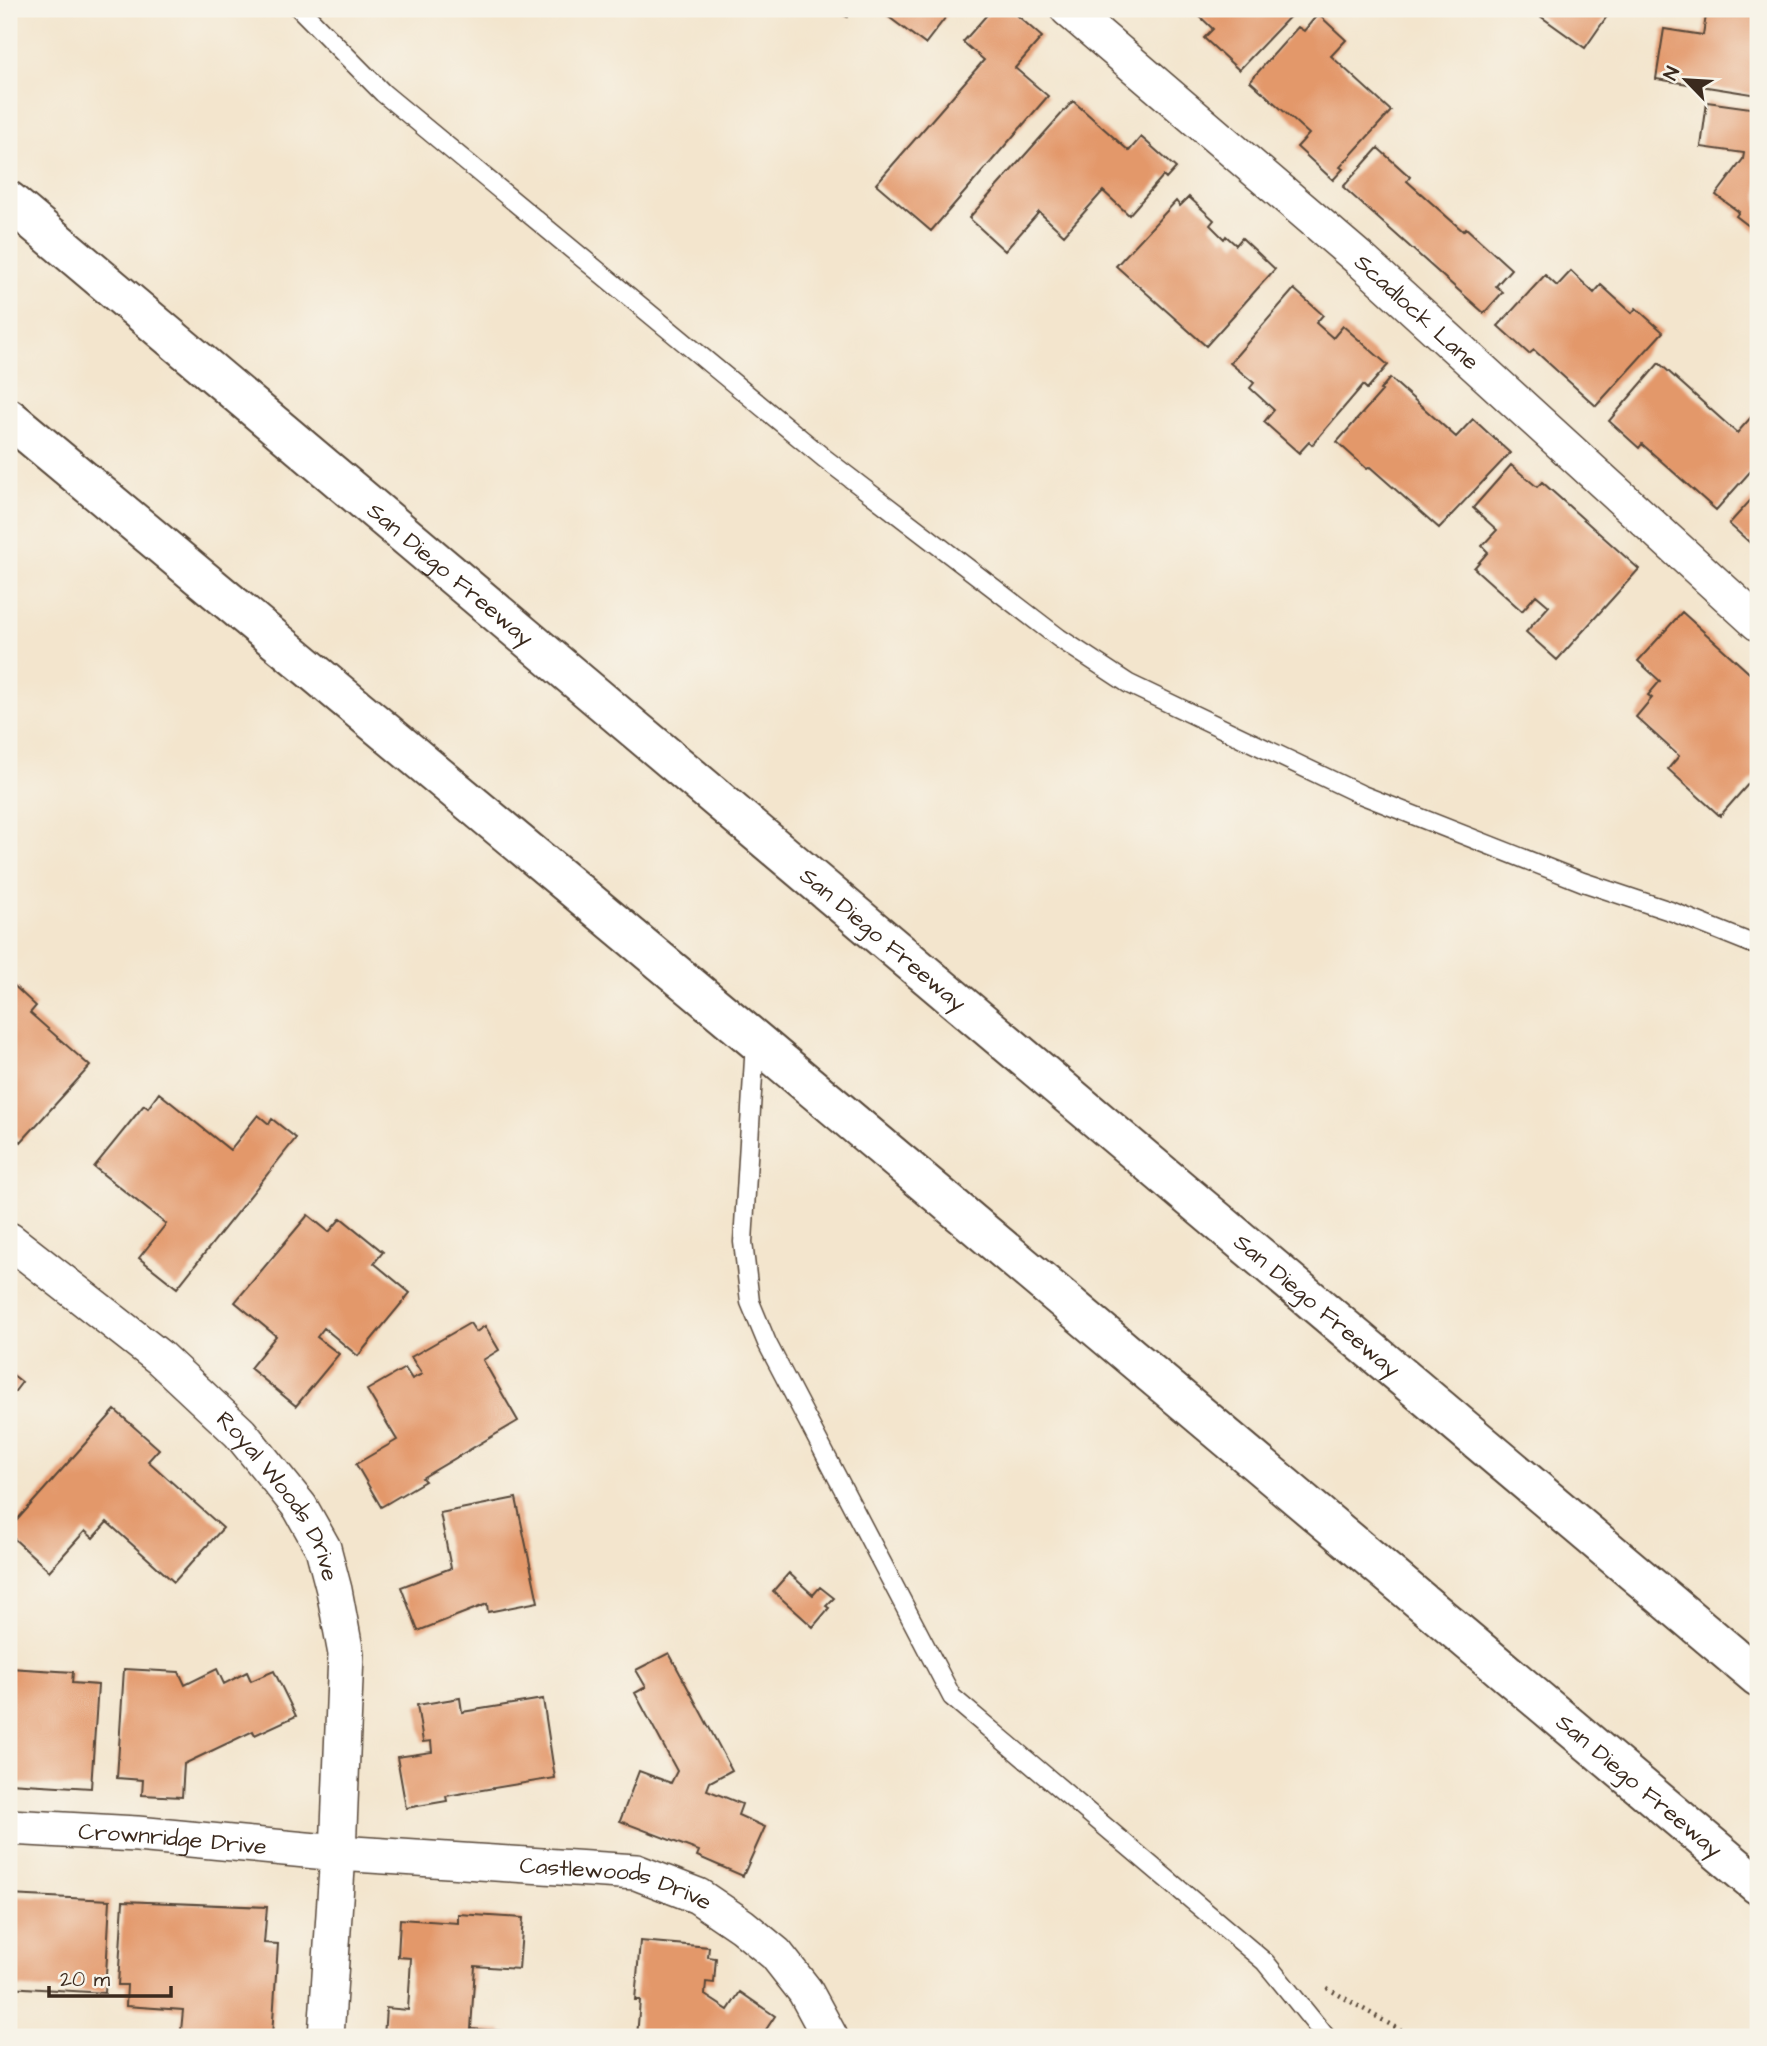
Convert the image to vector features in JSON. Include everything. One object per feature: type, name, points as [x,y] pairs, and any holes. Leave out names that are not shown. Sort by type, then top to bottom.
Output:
[{"type":"highway","name":"San Diego Freeway","points":[[9,201],[1758,1677]]},
{"type":"highway","name":"San Diego Freeway","points":[[9,418],[755,1040],[1758,1885]]},
{"type":"street","name":"Scadlock Lane","points":[[1068,9],[1362,261],[1758,623]]},
{"type":"street","name":"Royal Woods Drive","points":[[9,1240],[160,1358],[240,1433],[300,1507],[323,1548],[346,1654],[338,1853],[326,2037]]},
{"type":"street","name":"Crownridge Drive","points":[[9,1827],[137,1834],[338,1853]]},
{"type":"street","name":"Castlewoods Drive","points":[[338,1853],[636,1872],[698,1896],[742,1926],[776,1954],[805,1991],[830,2037]]},
{"type":"lane","points":[[300,9],[383,93],[824,458],[1059,638],[1129,684],[1360,794],[1583,882],[1673,912],[1758,946]]},
{"type":"lane","points":[[755,1040],[743,1242],[750,1302],[767,1343],[952,1697],[1265,1962],[1326,2037]]},
{"type":"path","points":[[1324,1987],[1412,2037]]},
{"type":"building","points":[[835,9],[853,9],[847,17]]},
{"type":"building","points":[[878,9],[952,9],[925,44]]},
{"type":"building","points":[[992,9],[1010,9],[1042,37],[1015,68],[1048,96],[931,231],[876,184],[984,60],[963,42]]},
{"type":"building","points":[[1192,9],[1297,9],[1239,70],[1204,38],[1213,29]]},
{"type":"building","points":[[1525,9],[1612,9],[1585,48],[1533,11],[1532,13]]},
{"type":"building","points":[[1707,9],[1758,9],[1758,95],[1656,79],[1664,29],[1703,35]]},
{"type":"building","points":[[1318,14],[1346,40],[1331,56],[1391,111],[1340,167],[1343,169],[1333,180],[1297,147],[1309,134],[1250,81],[1298,27],[1304,31]]},
{"type":"building","points":[[1073,101],[1129,151],[1141,137],[1176,168],[1166,179],[1163,176],[1129,215],[1103,191],[1064,235],[1039,212],[1005,251],[969,218]]},
{"type":"building","points":[[1707,102],[1758,109],[1758,233],[1736,216],[1739,212],[1716,195],[1743,159],[1744,153],[1701,147]]},
{"type":"building","points":[[1378,148],[1410,177],[1407,181],[1463,231],[1466,228],[1511,269],[1496,286],[1503,292],[1484,313],[1343,187]]},
{"type":"building","points":[[1189,197],[1214,220],[1210,225],[1224,239],[1226,236],[1236,245],[1242,238],[1275,269],[1206,346],[1116,266],[1176,201],[1180,206]]},
{"type":"building","points":[[1571,271],[1594,293],[1601,285],[1632,313],[1636,308],[1663,332],[1596,406],[1534,350],[1529,354],[1498,326],[1545,275],[1557,286]]},
{"type":"building","points":[[1294,289],[1323,315],[1316,323],[1333,338],[1343,326],[1388,365],[1367,389],[1363,385],[1312,445],[1309,442],[1299,453],[1264,422],[1274,410],[1250,388],[1254,383],[1230,363]]},
{"type":"building","points":[[1659,363],[1737,433],[1753,415],[1758,420],[1758,463],[1716,510],[1642,444],[1639,448],[1609,421]]},
{"type":"building","points":[[1390,378],[1456,437],[1473,419],[1510,453],[1439,528],[1370,467],[1367,469],[1337,442],[1382,391],[1380,390]]},
{"type":"building","points":[[1511,465],[1537,487],[1542,482],[1639,569],[1557,660],[1526,632],[1549,606],[1536,595],[1522,611],[1474,568],[1488,552],[1482,546],[1497,530],[1473,508]]},
{"type":"building","points":[[1758,492],[1758,550],[1729,524]]},
{"type":"building","points":[[1682,612],[1758,681],[1758,773],[1720,816],[1668,769],[1679,756],[1636,717],[1652,698],[1648,695],[1660,681],[1638,661]]},
{"type":"building","points":[[9,981],[36,1006],[30,1013],[90,1066],[21,1142],[9,1131]]},
{"type":"building","points":[[159,1093],[230,1150],[258,1115],[269,1124],[272,1119],[296,1138],[177,1288],[139,1258],[166,1224],[94,1167],[144,1105],[148,1108]]},
{"type":"building","points":[[308,1215],[329,1232],[341,1218],[383,1252],[374,1263],[410,1293],[358,1356],[324,1328],[317,1337],[339,1354],[296,1406],[250,1368],[276,1336],[235,1302]]},
{"type":"building","points":[[470,1323],[476,1332],[485,1326],[499,1350],[483,1360],[518,1421],[422,1478],[425,1481],[381,1507],[356,1464],[397,1440],[367,1390],[405,1368],[412,1379],[422,1374],[411,1357]]},
{"type":"building","points":[[9,1372],[22,1382],[9,1399]]},
{"type":"building","points":[[115,1410],[159,1449],[148,1461],[223,1528],[174,1582],[107,1522],[93,1538],[85,1531],[49,1571],[9,1534],[9,1529]]},
{"type":"building","points":[[516,1498],[538,1602],[488,1612],[487,1604],[418,1631],[401,1587],[451,1568],[440,1513]]},
{"type":"building","points":[[789,1573],[813,1595],[820,1587],[834,1598],[813,1627],[773,1591]]},
{"type":"building","points":[[669,1653],[732,1770],[710,1782],[707,1790],[742,1804],[738,1815],[765,1827],[743,1876],[697,1856],[699,1851],[620,1821],[639,1771],[671,1783],[677,1771],[635,1693],[646,1687],[636,1670]]},
{"type":"building","points":[[9,1668],[73,1672],[72,1683],[98,1685],[91,1788],[9,1783]]},
{"type":"building","points":[[124,1669],[179,1672],[185,1685],[217,1669],[224,1684],[247,1672],[251,1681],[274,1671],[296,1716],[255,1735],[253,1731],[184,1764],[182,1797],[142,1795],[143,1780],[117,1778]]},
{"type":"building","points":[[460,1698],[462,1712],[543,1699],[555,1778],[446,1796],[447,1801],[406,1808],[397,1757],[432,1752],[431,1741],[423,1742],[417,1705]]},
{"type":"building","points":[[9,1895],[110,1900],[105,1993],[9,1987]]},
{"type":"building","points":[[123,1901],[267,1907],[264,1943],[278,1944],[272,2036],[181,2031],[183,2010],[126,2006],[127,1985],[118,1985]]},
{"type":"building","points":[[458,1914],[523,1918],[519,1969],[475,1966],[471,2029],[502,2031],[502,2037],[384,2037],[386,2008],[408,2010],[411,1958],[398,1957],[400,1919],[458,1923]]},
{"type":"building","points":[[640,1941],[709,1947],[708,1957],[716,1958],[714,1983],[706,1982],[705,1995],[728,2010],[740,1992],[775,2016],[761,2037],[637,2037],[640,2000],[635,2000]]}]
